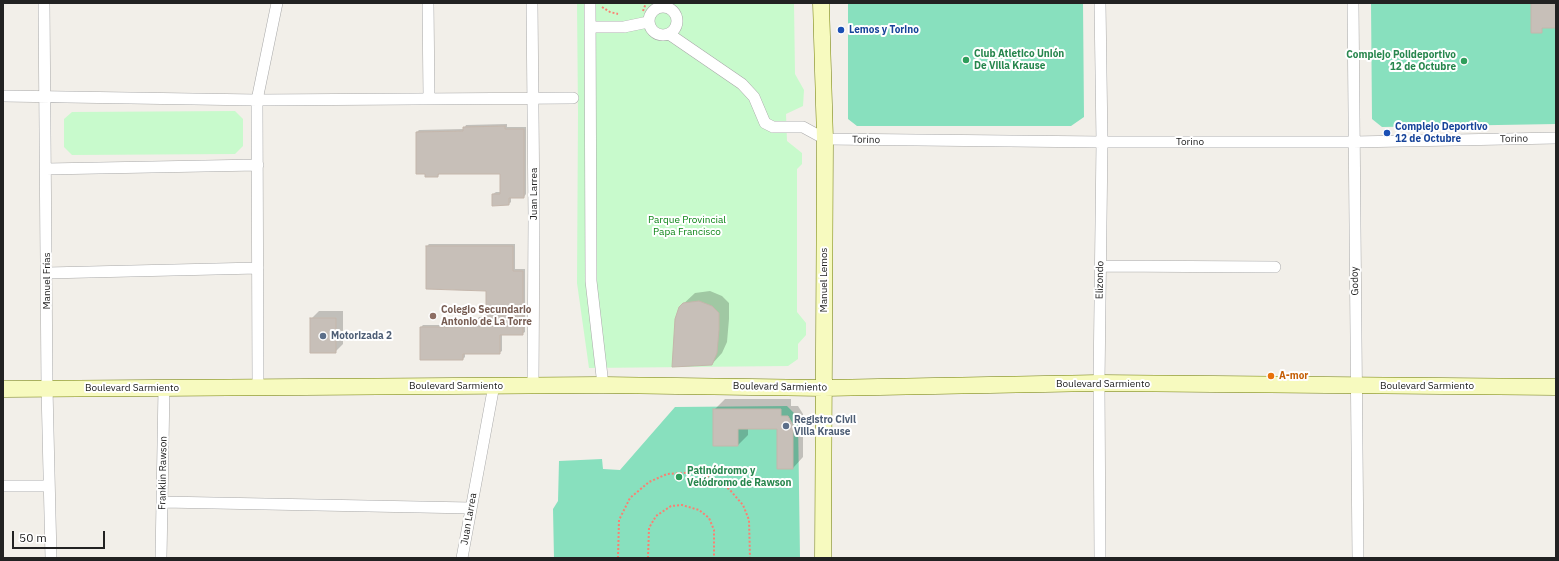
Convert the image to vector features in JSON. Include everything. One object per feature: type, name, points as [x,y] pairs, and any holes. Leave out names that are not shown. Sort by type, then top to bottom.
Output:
[{"type":"street","name":"Manuel Frías","points":[[44,3],[47,388],[52,558]]},
{"type":"street","points":[[258,387],[257,100],[277,3]]},
{"type":"street","points":[[428,3],[429,98]]},
{"type":"street","name":"Juan Larrea","points":[[532,3],[534,218],[532,385]]},
{"type":"street","name":"Manuel Lemos","points":[[821,3],[824,140],[823,558]]},
{"type":"street","name":"Elizondo","points":[[1100,3],[1102,142],[1099,383],[1100,558]]},
{"type":"street","name":"Godoy","points":[[1353,3],[1353,142],[1358,558]]},
{"type":"street","points":[[594,4],[590,27],[591,281],[603,385]]},
{"type":"street","points":[[660,5],[671,9],[677,17],[676,27],[669,34],[660,36],[651,30],[648,22],[653,10],[660,5]]},
{"type":"street","points":[[590,27],[624,26],[648,22]]},
{"type":"street","points":[[669,34],[742,84],[754,97],[765,123],[773,127],[802,127],[824,140]]},
{"type":"street","points":[[3,96],[45,98],[257,100],[573,98]]},
{"type":"street","name":"Torino","points":[[824,140],[1353,142],[1556,138]]},
{"type":"street","points":[[46,169],[258,165]]},
{"type":"street","points":[[1100,266],[1275,267]]},
{"type":"street","points":[[47,273],[258,268]]},
{"type":"street","name":"Boulevard Sarmiento","points":[[3,389],[494,385],[824,388],[1099,383],[1556,387]]},
{"type":"street","name":"Juan Larrea","points":[[462,558],[494,385]]},
{"type":"street","name":"Franklin Rawson","points":[[161,558],[164,388]]},
{"type":"street","points":[[3,486],[50,486]]},
{"type":"street","points":[[163,502],[471,508]]},
{"type":"path","points":[[637,13],[643,12],[646,3]]},
{"type":"path","points":[[594,4],[619,15]]},
{"type":"path","points":[[618,558],[619,520],[630,498],[649,482],[667,474],[697,472],[718,480],[730,490],[743,505],[749,520],[750,558]]},
{"type":"path","points":[[648,558],[649,528],[656,516],[671,506],[682,505],[700,510],[709,518],[714,530],[714,558]]},
{"type":"green space","name":"Parque Provincial Papa Francisco","points":[[577,3],[794,3],[795,74],[804,90],[803,106],[786,114],[787,141],[802,153],[802,164],[797,169],[797,312],[806,323],[806,335],[798,344],[798,359],[788,366],[589,368],[577,283]]},
{"type":"green space","name":"Club Atletico Unión De Villa Krause","points":[[848,3],[1083,3],[1084,117],[1071,126],[857,126],[848,119]]},
{"type":"green space","name":"Complejo Polideportivo 12 de Octubre","points":[[1371,3],[1556,3],[1556,124],[1382,127],[1372,119]]},
{"type":"green space","points":[[235,111],[243,119],[243,146],[235,154],[72,155],[64,147],[64,119],[72,112]]},
{"type":"green space","name":"Patinódromo y Velódromo de Rawson","points":[[787,406],[798,417],[800,558],[554,558],[553,509],[558,501],[559,461],[602,459],[603,469],[620,470],[675,407]]},
{"type":"building","points":[[1531,3],[1556,3],[1556,28],[1542,28],[1542,33],[1531,33]]},
{"type":"building","points":[[505,126],[505,129],[524,129],[524,198],[509,198],[509,205],[492,206],[492,194],[500,194],[500,174],[438,174],[438,177],[425,177],[425,174],[416,174],[416,132],[463,131],[463,127]]},
{"type":"building","points":[[426,246],[513,246],[513,271],[523,271],[523,335],[500,335],[500,354],[463,354],[463,360],[420,360],[420,327],[449,327],[449,323],[475,323],[475,319],[486,319],[486,291],[426,289]]},
{"type":"building","points":[[699,301],[712,306],[719,313],[717,353],[712,365],[672,367],[675,319],[679,307],[683,303]]},
{"type":"building","name":"Motorizada 2","points":[[310,318],[336,318],[336,353],[310,353]]},
{"type":"building","points":[[713,409],[781,409],[781,416],[788,416],[793,425],[793,469],[777,469],[777,429],[738,429],[738,446],[713,446]]},
{"type":"place","name":"Lemos y Torino","points":[[841,30]]},
{"type":"place","name":"Club Atletico Unión De Villa Krause","points":[[966,60]]},
{"type":"place","name":"Complejo Polideportivo 12 de Octubre","points":[[1464,61]]},
{"type":"place","name":"Complejo Deportivo 12 de Octubre","points":[[1387,133]]},
{"type":"place","name":"Colegio Secundario Antonio de La Torre","points":[[433,316]]},
{"type":"place","name":"Motorizada 2","points":[[323,336]]},
{"type":"place","name":"A-mor","points":[[1271,376]]},
{"type":"place","name":"Registro Civil Villa Krause","points":[[786,426]]},
{"type":"place","name":"Patinódromo y Velódromo de Rawson","points":[[679,477]]}]
